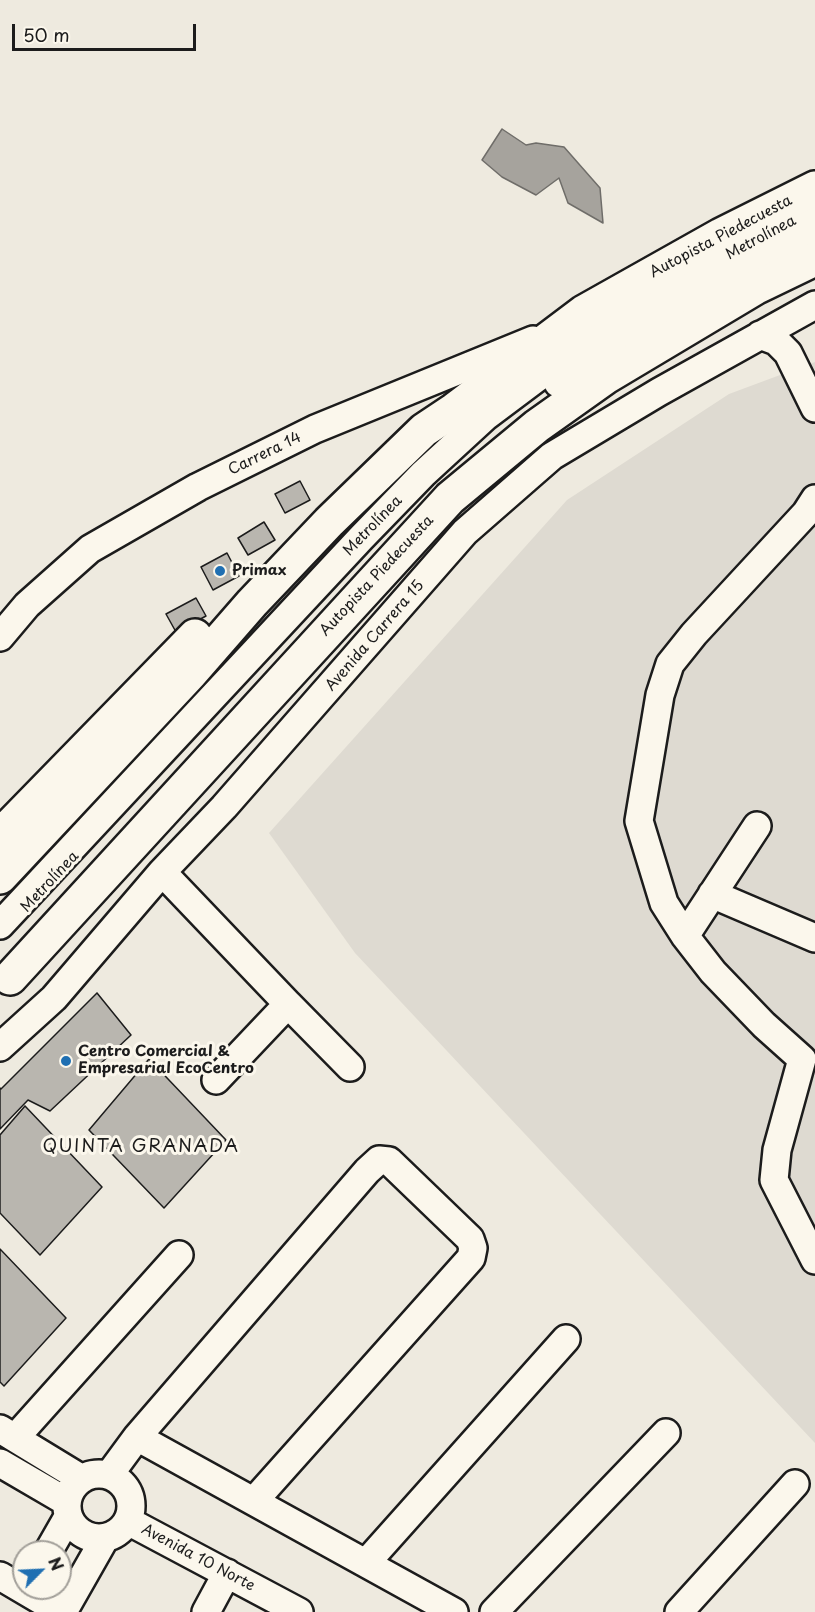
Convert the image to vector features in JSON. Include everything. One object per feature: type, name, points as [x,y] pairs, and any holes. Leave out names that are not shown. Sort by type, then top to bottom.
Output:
[{"type":"highway","name":"Autopista Piedecuesta","points":[[0,877],[191,673],[259,595],[413,440],[584,312],[721,235],[815,188]]},
{"type":"highway","name":"Autopista Piedecuesta","points":[[5,971],[450,498],[537,426],[606,377],[755,288],[815,259]]},
{"type":"highway","points":[[0,902],[84,815],[266,613],[348,528],[402,465],[598,327],[652,273]]},
{"type":"highway","points":[[0,836],[193,639],[230,596],[345,478],[382,455],[413,440]]},
{"type":"street","name":"Metrolínea","points":[[0,925],[361,537],[423,474],[485,417],[589,339],[701,270],[815,210]]},
{"type":"street","name":"Metrolínea","points":[[0,936],[375,532],[424,484],[498,423],[584,366],[768,261],[815,238]]},
{"type":"street","name":"Avenida Carrera 15","points":[[0,1047],[54,998],[162,872],[224,807],[465,532],[552,456],[659,392],[815,305]]},
{"type":"street","name":"Carrera 14","points":[[0,637],[27,605],[90,549],[198,487],[315,429],[565,327]]},
{"type":"street","points":[[760,335],[776,341],[788,353],[815,408]]},
{"type":"street","points":[[815,499],[806,513],[694,634],[670,664],[660,695],[639,821],[664,903],[685,936],[713,972],[764,1025],[808,1061],[777,1150],[774,1180],[815,1260]]},
{"type":"street","points":[[685,936],[757,826]]},
{"type":"street","points":[[162,872],[350,1067]]},
{"type":"street","points":[[712,894],[815,938]]},
{"type":"street","points":[[216,1080],[288,1004]]},
{"type":"street","points":[[109,1475],[137,1437],[367,1171],[379,1160],[389,1161],[470,1239],[471,1258],[254,1501]]},
{"type":"street","points":[[82,1479],[8,1434],[179,1255]]},
{"type":"street","points":[[366,1563],[566,1339]]},
{"type":"street","points":[[494,1612],[666,1433]]},
{"type":"street","points":[[137,1437],[454,1612]]},
{"type":"street","points":[[0,1463],[68,1510],[77,1530],[89,1537],[105,1538],[118,1533],[128,1521],[132,1508],[129,1494],[121,1482],[109,1475],[94,1474],[82,1479],[72,1489],[68,1510],[54,1540]]},
{"type":"street","points":[[679,1612],[795,1484]]},
{"type":"street","name":"Avenida 10 Norte","points":[[128,1521],[299,1612]]},
{"type":"street","points":[[42,1600],[62,1612],[105,1538]]},
{"type":"street","points":[[206,1612],[226,1573]]},
{"type":"shaded area","points":[[502,129],[526,145],[536,143],[564,147],[600,188],[603,223],[568,203],[559,178],[536,195],[502,177],[482,160]]},
{"type":"shaded area","points":[[815,362],[815,1443],[355,953],[269,833],[567,500],[729,394]]},
{"type":"building","points":[[300,481],[310,500],[285,513],[275,494]]},
{"type":"building","name":"Primax","points":[[264,522],[275,540],[248,555],[238,538]]},
{"type":"building","name":"Primax","points":[[227,553],[239,576],[213,590],[201,567]]},
{"type":"building","name":"Primax","points":[[196,598],[206,616],[176,632],[166,614]]},
{"type":"building","name":"Centro Comercial & Empresarial EcoCentro","points":[[97,993],[131,1035],[50,1111],[28,1100],[0,1129],[0,1088]]},
{"type":"building","points":[[149,1059],[226,1140],[164,1208],[89,1130]]},
{"type":"building","points":[[25,1106],[102,1187],[40,1255],[0,1213],[0,1135]]},
{"type":"building","points":[[0,1249],[66,1318],[4,1386],[0,1382]]},
{"type":"place","name":"Primax","points":[[220,571]]},
{"type":"place","name":"Centro Comercial & Empresarial EcoCentro","points":[[66,1061]]},
{"type":"district","name":"QUINTA GRANADA","points":[[141,1147]]}]
